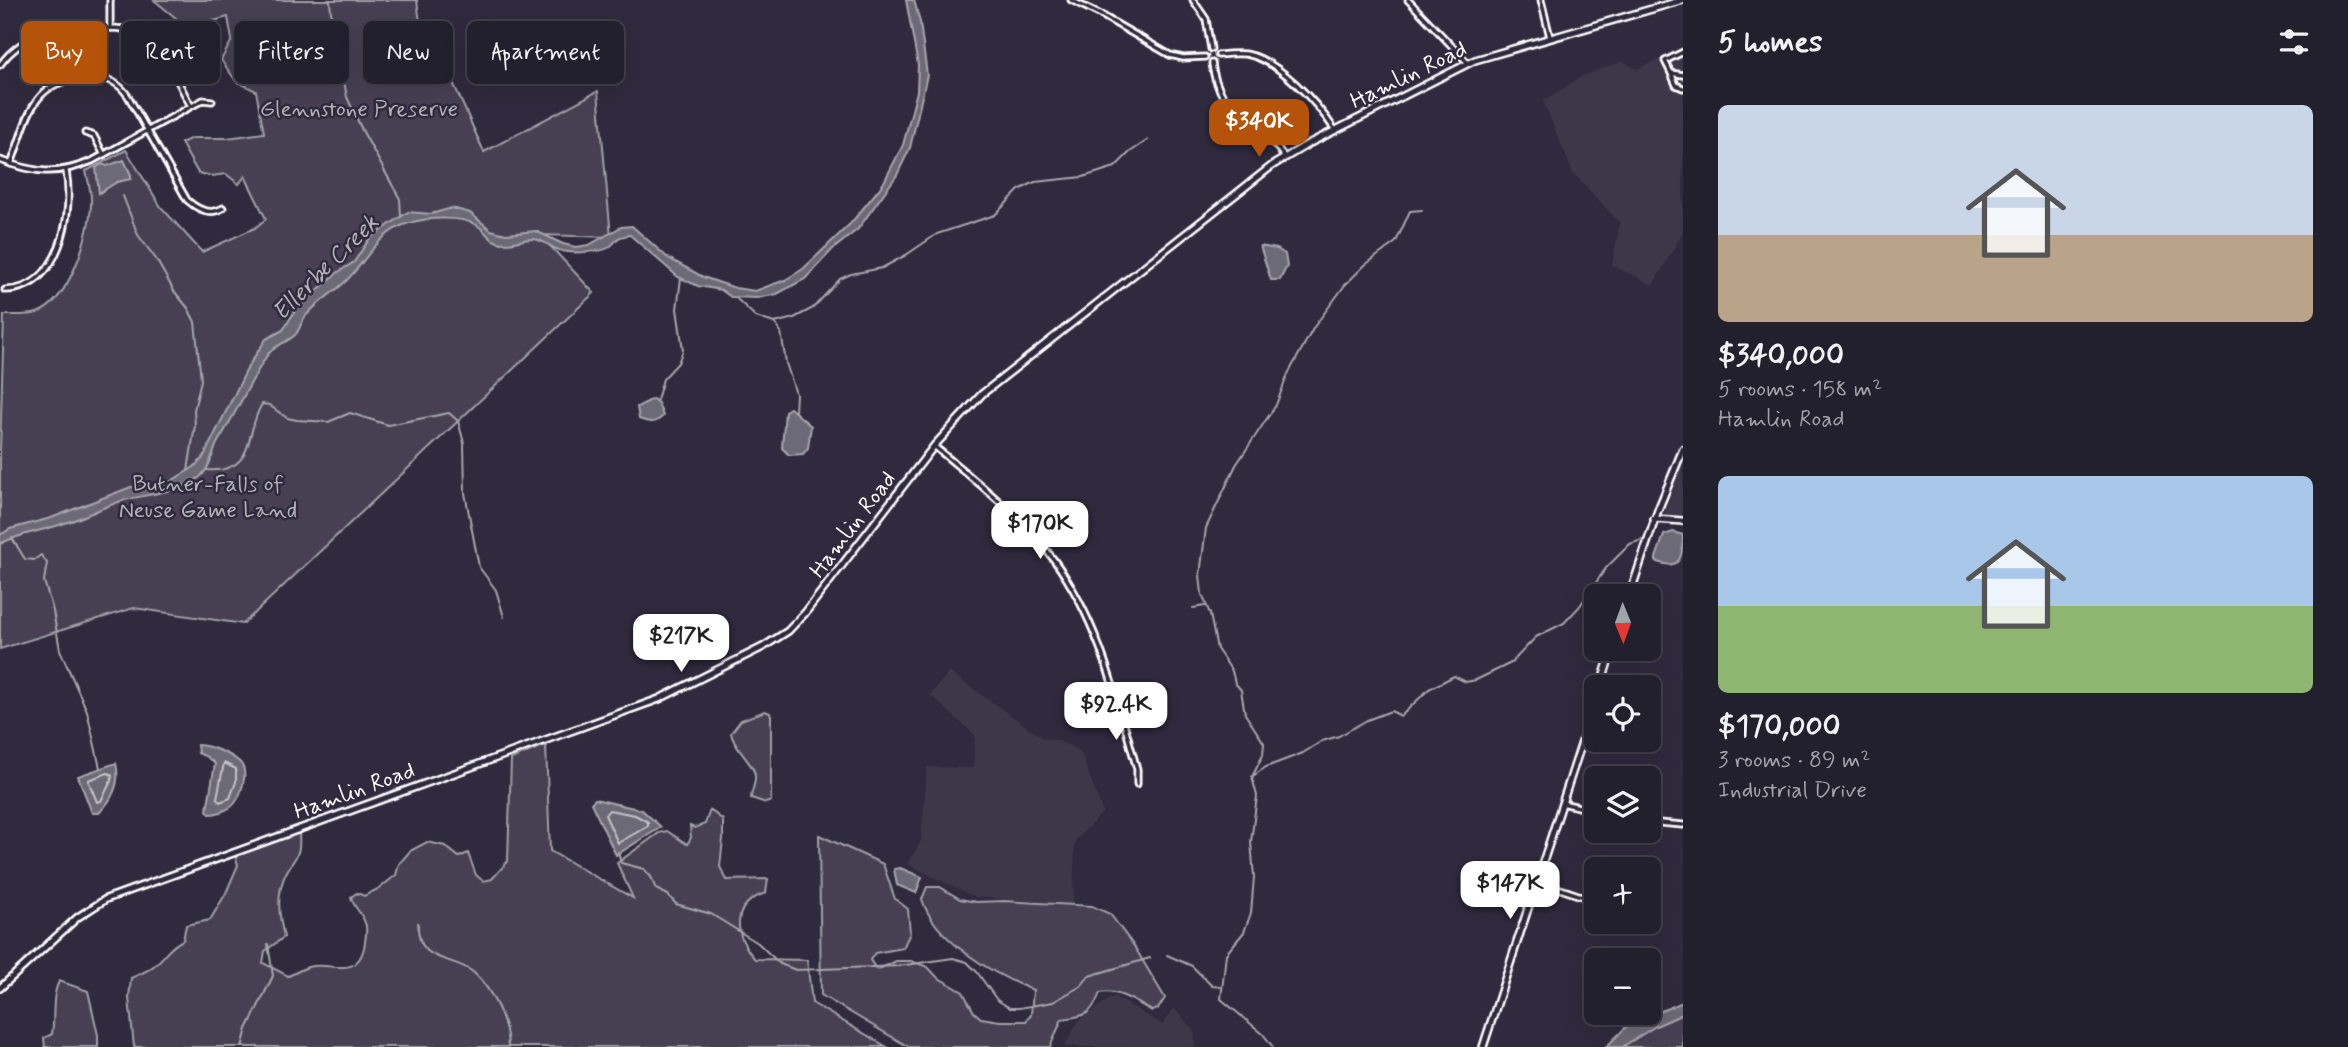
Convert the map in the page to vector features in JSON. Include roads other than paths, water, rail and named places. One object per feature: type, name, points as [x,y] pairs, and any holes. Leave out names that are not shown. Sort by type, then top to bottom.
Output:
[{"type":"street","points":[[110,0],[110,28]]},
{"type":"street","points":[[1071,0],[1115,22],[1164,52],[1182,58],[1205,57]]},
{"type":"street","points":[[1193,0],[1206,19],[1211,49]]},
{"type":"street","points":[[1408,0],[1468,63]]},
{"type":"street","points":[[1541,0],[1550,37]]},
{"type":"street","name":"Hamlin Road","points":[[0,988],[78,916],[106,899],[648,703],[763,647],[788,631],[810,607],[960,415],[1002,377],[1285,158],[1468,63],[1683,0]]},
{"type":"street","points":[[0,65],[2,58],[28,40],[47,32],[68,28],[134,31],[153,42],[191,106]]},
{"type":"street","points":[[1205,57],[1206,52],[1211,49]]},
{"type":"street","points":[[1211,49],[1219,55]]},
{"type":"street","points":[[1683,52],[1665,61],[1676,85],[1683,88]]},
{"type":"street","points":[[1219,55],[1248,54],[1268,63],[1311,99],[1335,130]]},
{"type":"street","points":[[1213,63],[1219,55]]},
{"type":"street","points":[[1205,57],[1213,63]]},
{"type":"street","points":[[1213,63],[1215,82],[1241,118],[1273,141],[1285,158]]},
{"type":"street","points":[[1671,73],[1683,75]]},
{"type":"street","points":[[11,164],[37,99],[49,86],[62,80],[95,78],[118,84],[128,96],[187,200],[195,207],[210,212],[223,208]]},
{"type":"street","points":[[0,160],[41,172],[66,171],[104,155],[203,100],[212,101]]},
{"type":"street","points":[[85,133],[94,136],[104,155]]},
{"type":"street","points":[[5,290],[19,289],[35,281],[47,267],[59,245],[68,214],[69,190],[66,171]]},
{"type":"street","points":[[934,446],[1013,514],[1061,570],[1099,643],[1137,768],[1137,784]]},
{"type":"street","points":[[1633,584],[1654,519],[1683,449]]},
{"type":"street","points":[[1654,519],[1683,521]]},
{"type":"street","points":[[1483,1047],[1584,736]]},
{"type":"street","points":[[1562,803],[1584,808]]},
{"type":"street","points":[[1661,823],[1683,825]]},
{"type":"street","points":[[1537,881],[1584,897]]},
{"type":"water","points":[[906,0],[914,0],[920,22],[927,75],[910,148],[897,175],[858,229],[832,250],[805,279],[777,294],[758,298],[731,297],[721,290],[698,286],[678,277],[630,235],[618,238],[605,249],[571,252],[558,250],[534,239],[498,242],[475,224],[456,219],[424,220],[406,224],[387,234],[345,282],[309,312],[295,335],[269,353],[200,477],[174,489],[125,500],[73,521],[0,544],[0,535],[10,529],[51,518],[131,487],[168,483],[194,467],[203,458],[249,365],[266,339],[283,330],[297,308],[337,273],[354,262],[370,238],[408,212],[431,214],[452,208],[470,213],[491,230],[506,234],[536,231],[576,247],[589,245],[621,227],[632,226],[668,258],[703,277],[735,288],[755,291],[785,280],[803,269],[851,223],[883,184],[903,145],[917,91],[918,65]]},
{"type":"water","points":[[124,160],[131,179],[117,182],[99,193],[96,168],[102,164],[107,166]]},
{"type":"water","points":[[1260,246],[1277,249],[1285,254],[1287,266],[1280,280],[1271,280]]},
{"type":"water","points":[[653,399],[658,403],[663,416],[654,422],[639,419],[637,407]]},
{"type":"water","points":[[790,408],[811,426],[808,448],[803,454],[789,455],[782,448],[785,411]]},
{"type":"water","points":[[1673,532],[1683,535],[1679,560],[1671,565],[1656,561],[1664,535]]},
{"type":"water","points":[[197,745],[228,754],[239,761],[244,769],[239,795],[233,805],[224,811],[210,814],[207,810],[215,764],[198,753]]},
{"type":"water","points":[[116,763],[117,784],[112,796],[99,813],[92,813],[78,776]]},
{"type":"water","points":[[595,799],[642,810],[661,827],[616,855],[591,803]]},
{"type":"water","points":[[900,868],[922,877],[916,893],[897,885],[894,869]]},
{"type":"water","points":[[1683,1002],[1683,1014],[1661,1024],[1661,1011]]},
{"type":"water","points":[[1628,1025],[1658,1025],[1622,1047],[1606,1047]]},
{"type":"waterway","points":[[330,0],[331,14],[338,32],[340,62],[347,97],[400,199],[401,217]]},
{"type":"waterway","points":[[736,298],[756,317],[774,323],[794,318],[813,308],[840,279],[882,268],[937,234],[995,215],[1019,190],[1035,182],[1083,177],[1115,167],[1130,152],[1148,140]]},
{"type":"waterway","points":[[123,196],[138,235],[195,322],[201,380],[194,410],[195,425],[188,471]]},
{"type":"waterway","points":[[1273,1047],[1263,1034],[1221,999],[1226,954],[1244,932],[1251,913],[1254,877],[1251,842],[1257,796],[1252,777],[1263,755],[1264,743],[1245,714],[1241,690],[1217,649],[1210,614],[1202,594],[1200,575],[1206,528],[1236,465],[1276,405],[1288,374],[1314,327],[1345,285],[1365,265],[1396,242],[1410,211],[1422,210]]},
{"type":"waterway","points":[[657,400],[663,379],[678,363],[683,350],[677,309],[681,278]]},
{"type":"waterway","points":[[775,323],[781,332],[786,363],[796,394],[795,412]]},
{"type":"waterway","points":[[206,470],[222,470],[241,459],[262,404],[269,405],[287,418],[297,420],[328,422],[350,413],[388,425],[449,413],[458,421],[464,443],[465,493],[479,567],[496,590],[504,617]]},
{"type":"waterway","points":[[12,538],[25,559],[34,560],[41,555],[47,563],[44,581],[60,650],[87,711],[100,768]]},
{"type":"waterway","points":[[1253,776],[1266,767],[1303,753],[1367,720],[1391,711],[1401,716],[1429,689],[1454,676],[1466,682],[1476,680],[1511,663],[1536,637],[1564,623],[1579,607],[1606,568],[1630,544],[1642,540]]},
{"type":"waterway","points":[[1193,608],[1205,606]]},
{"type":"waterway","points":[[618,852],[621,863],[644,869],[656,889],[668,895],[676,904],[711,914],[758,943],[780,964],[796,970],[899,966],[953,958],[967,962],[997,1000],[1010,1008],[1019,1008],[1053,1002],[1081,986],[1089,976],[1150,958]]},
{"type":"waterway","points":[[418,923],[419,936],[430,953],[466,967],[487,988],[502,1017],[508,1047]]},
{"type":"waterway","points":[[242,1047],[247,1029],[273,976],[268,944]]},
{"type":"waterway","points":[[1167,955],[1192,966],[1212,986],[1221,987]]},
{"type":"park label","name":"Glennstone Preserve","points":[[359,108]]},
{"type":"park label","name":"Butner-Falls of Neuse Game Land","points":[[208,496]]},
{"type":"water label","name":"Ellerbe Creek","points":[[325,267]]}]
